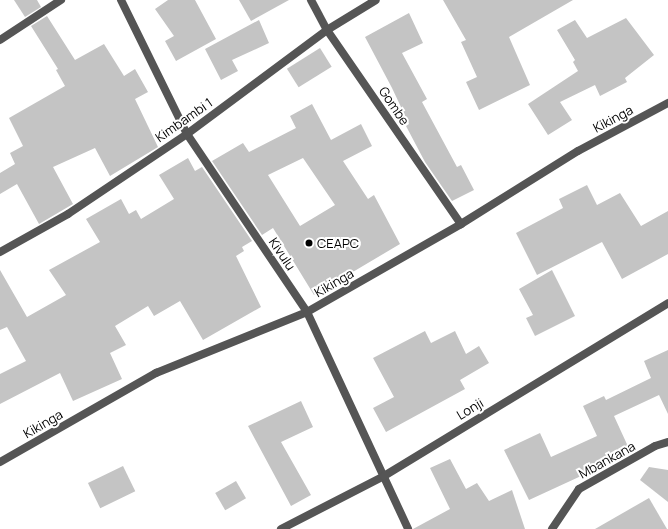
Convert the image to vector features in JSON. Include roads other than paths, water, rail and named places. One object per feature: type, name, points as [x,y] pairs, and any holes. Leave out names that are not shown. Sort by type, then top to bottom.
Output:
[{"type":"street","points":[[0,40],[61,0]]},
{"type":"street","name":"Kivulu","points":[[121,0],[187,134],[307,312],[408,529]]},
{"type":"street","name":"Gombe","points":[[311,0],[328,30],[461,224]]},
{"type":"street","name":"Kimbambi 1","points":[[0,252],[68,214],[187,134],[328,30],[376,0]]},
{"type":"street","name":"Kikinga","points":[[0,462],[156,373],[307,312],[461,224],[578,151],[668,103]]},
{"type":"street","name":"Lonji","points":[[281,529],[384,476],[668,303]]},
{"type":"street","name":"Mbankana","points":[[552,529],[579,489],[655,446],[668,442]]},
{"type":"place","name":"CEAPC","points":[[309,243]]}]
